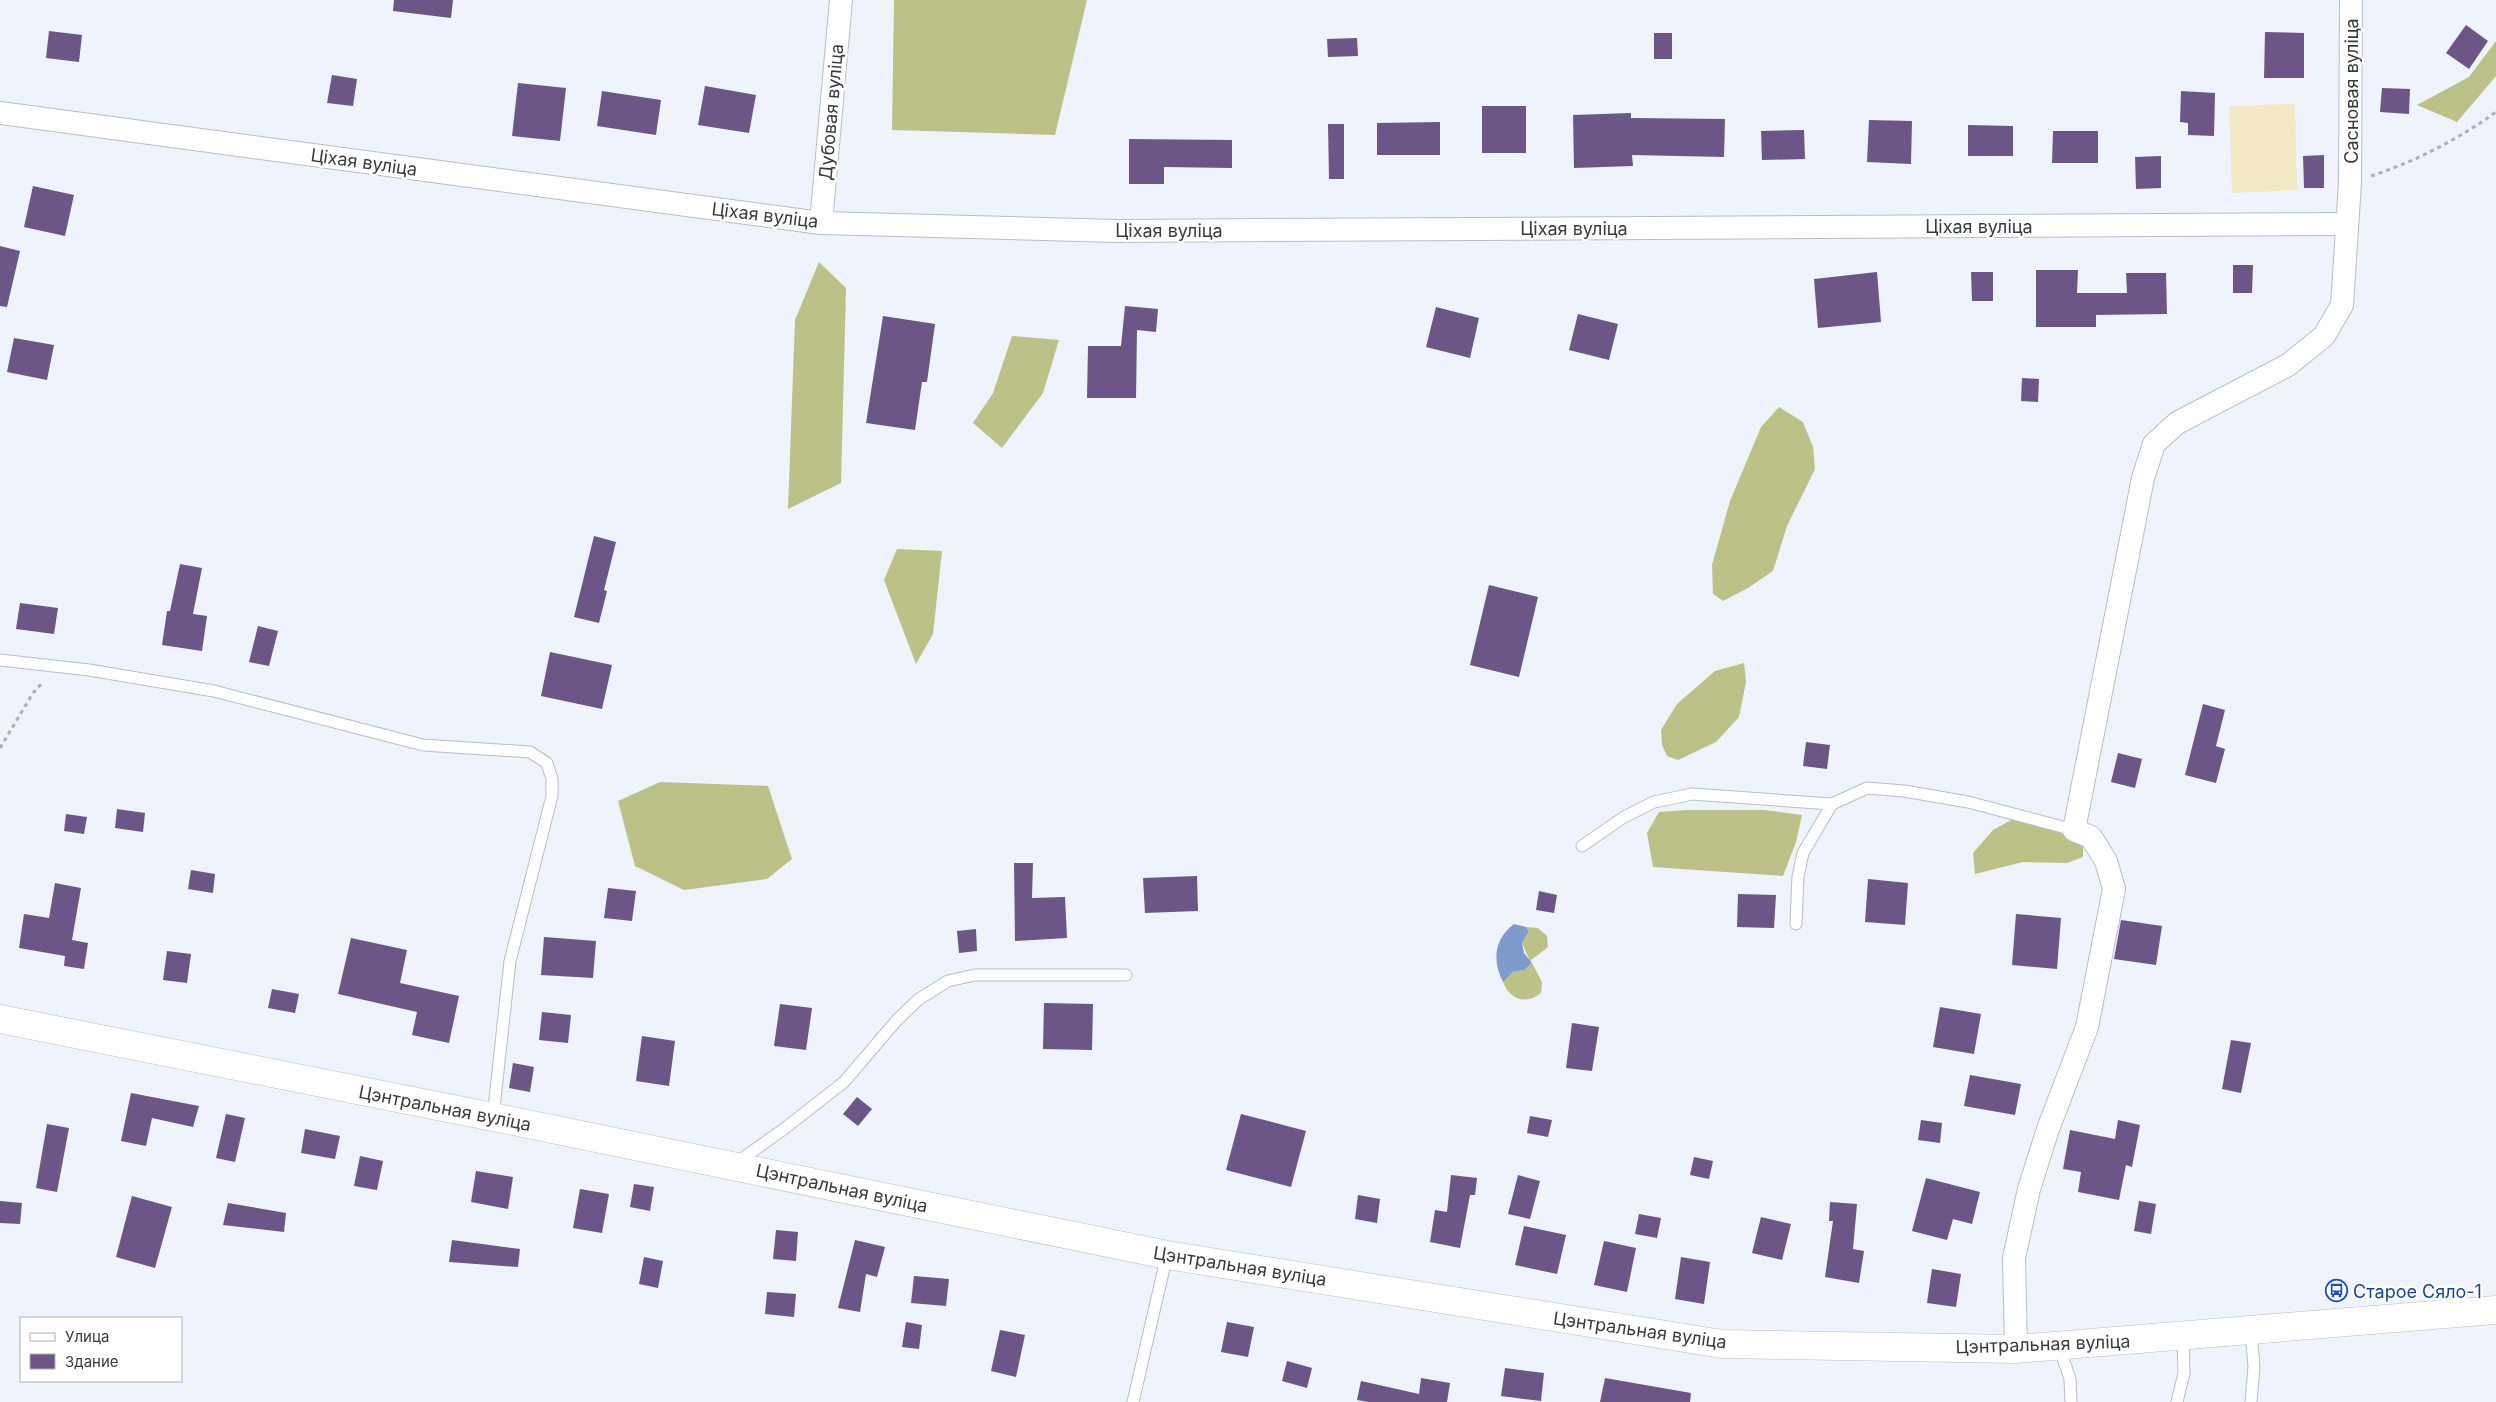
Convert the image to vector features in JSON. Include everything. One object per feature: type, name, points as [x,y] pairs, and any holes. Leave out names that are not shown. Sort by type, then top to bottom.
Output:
[{"type":"street","name":"Дубовая вуліца","points":[[821,223],[841,0]]},
{"type":"street","name":"Сасновая вуліца","points":[[2074,830],[2143,478],[2154,444],[2178,423],[2288,366],[2324,336],[2342,305],[2347,260],[2346,224],[2350,183],[2351,0]]},
{"type":"street","name":"Ціхая вуліца","points":[[0,113],[821,223],[1116,231],[2346,224]]},
{"type":"street","points":[[2016,1349],[2014,1258],[2029,1189],[2048,1128],[2087,1027],[2114,890],[2106,861],[2091,837],[2074,830]]},
{"type":"street","name":"Цэнтральная вуліца","points":[[0,1019],[493,1117],[1167,1255],[1722,1344],[2016,1349],[2496,1310]]},
{"type":"lane","points":[[0,660],[58,666],[214,691],[423,745],[530,752],[547,763],[552,779],[552,796],[510,961],[493,1117]]},
{"type":"lane","points":[[1582,846],[1624,817],[1654,802],[1692,794],[1832,804],[1867,788],[1904,790],[1968,802],[2074,830]]},
{"type":"lane","points":[[1796,924],[1798,876],[1803,853],[1832,804]]},
{"type":"lane","points":[[732,1166],[784,1129],[844,1082],[897,1020],[919,999],[948,981],[975,975],[1126,976]]},
{"type":"lane","points":[[1133,1402],[1167,1255]]},
{"type":"lane","points":[[2251,1331],[2254,1366],[2251,1402]]},
{"type":"lane","points":[[2176,1402],[2184,1373],[2183,1336]]},
{"type":"lane","points":[[2059,1346],[2070,1379],[2071,1402]]},
{"type":"path","points":[[2350,183],[2399,167],[2462,136],[2496,112]]},
{"type":"path","points":[[0,748],[33,693],[58,666]]},
{"type":"green space","points":[[894,0],[1087,0],[1055,135],[892,130]]},
{"type":"green space","points":[[2496,41],[2496,76],[2457,122],[2417,105],[2469,77]]},
{"type":"green space","points":[[819,262],[846,288],[841,483],[788,509],[795,320]]},
{"type":"green space","points":[[1012,336],[1059,340],[1043,393],[1002,448],[973,423],[993,393]]},
{"type":"green space","points":[[1779,407],[1803,422],[1813,447],[1815,469],[1787,526],[1773,571],[1748,588],[1723,601],[1713,594],[1712,565],[1730,501],[1761,427]]},
{"type":"green space","points":[[897,549],[942,551],[933,634],[916,664],[884,580]]},
{"type":"green space","points":[[1744,663],[1746,682],[1739,717],[1716,742],[1678,760],[1667,756],[1662,745],[1661,730],[1677,704],[1715,671]]},
{"type":"green space","points":[[660,782],[768,786],[792,859],[767,879],[684,890],[635,866],[618,801]]},
{"type":"green space","points":[[1764,810],[1802,815],[1796,842],[1783,876],[1653,867],[1647,833],[1659,812]]},
{"type":"green space","points":[[2013,819],[2042,823],[2083,845],[2083,857],[2067,863],[2023,862],[1975,874],[1973,853],[1993,830]]},
{"type":"green space","points":[[1526,927],[1538,928],[1547,936],[1548,947],[1530,961],[1522,943],[1529,931]]},
{"type":"green space","points":[[1532,963],[1542,982],[1541,993],[1524,1000],[1514,997],[1503,982],[1513,972],[1524,970]]},
{"type":"sand","points":[[2295,104],[2297,190],[2232,193],[2229,106]]},
{"type":"water","points":[[1514,924],[1526,927],[1529,931],[1522,943],[1524,953],[1532,963],[1524,970],[1513,972],[1503,982],[1497,966],[1497,951],[1502,936]]},
{"type":"building","points":[[394,0],[453,0],[451,18],[393,11]]},
{"type":"building","points":[[2466,25],[2488,41],[2469,69],[2446,53]]},
{"type":"building","points":[[49,31],[82,35],[79,62],[46,58]]},
{"type":"building","points":[[2265,32],[2304,33],[2304,78],[2264,78]]},
{"type":"building","points":[[1654,33],[1672,33],[1672,59],[1654,59]]},
{"type":"building","points":[[1357,38],[1358,56],[1328,57],[1327,39]]},
{"type":"building","points":[[332,75],[357,79],[353,106],[327,103]]},
{"type":"building","points":[[518,83],[566,88],[560,141],[512,136]]},
{"type":"building","points":[[705,86],[756,95],[749,133],[698,125]]},
{"type":"building","points":[[2382,88],[2410,89],[2409,114],[2380,112]]},
{"type":"building","points":[[602,91],[661,100],[656,135],[597,126]]},
{"type":"building","points":[[2181,91],[2215,93],[2214,136],[2188,135],[2188,123],[2180,122]]},
{"type":"building","points":[[1482,106],[1526,106],[1526,153],[1482,153]]},
{"type":"building","points":[[1631,113],[1631,118],[1725,119],[1724,157],[1632,155],[1633,166],[1574,168],[1573,115]]},
{"type":"building","points":[[1869,120],[1912,121],[1911,164],[1867,162]]},
{"type":"building","points":[[1440,122],[1440,155],[1377,155],[1377,123]]},
{"type":"building","points":[[1328,124],[1344,124],[1344,179],[1329,179]]},
{"type":"building","points":[[1968,125],[2013,126],[2013,156],[1968,156]]},
{"type":"building","points":[[1804,130],[1805,159],[1762,160],[1761,131]]},
{"type":"building","points":[[2053,131],[2098,131],[2098,163],[2052,163]]},
{"type":"building","points":[[1129,139],[1232,140],[1232,168],[1164,167],[1164,184],[1129,184]]},
{"type":"building","points":[[2324,155],[2324,188],[2304,188],[2303,156]]},
{"type":"building","points":[[2161,156],[2161,188],[2136,189],[2135,157]]},
{"type":"building","points":[[33,186],[74,195],[65,236],[24,227]]},
{"type":"building","points":[[0,246],[20,251],[7,307],[0,306]]},
{"type":"building","points":[[2233,265],[2253,265],[2252,293],[2233,293]]},
{"type":"building","points":[[2036,270],[2078,270],[2077,293],[2127,293],[2126,273],[2166,273],[2167,314],[2096,315],[2096,327],[2036,327]]},
{"type":"building","points":[[1877,272],[1881,322],[1818,328],[1814,279]]},
{"type":"building","points":[[1971,272],[1993,272],[1993,301],[1972,301]]},
{"type":"building","points":[[1125,306],[1158,309],[1156,332],[1137,330],[1136,398],[1087,398],[1088,346],[1121,346]]},
{"type":"building","points":[[1436,307],[1479,318],[1470,358],[1426,347]]},
{"type":"building","points":[[1578,314],[1618,324],[1609,360],[1569,350]]},
{"type":"building","points":[[883,316],[935,324],[927,382],[922,382],[915,430],[866,423]]},
{"type":"building","points":[[14,338],[54,345],[47,380],[7,372]]},
{"type":"building","points":[[2022,378],[2039,379],[2038,402],[2021,401]]},
{"type":"building","points":[[594,536],[616,542],[604,590],[607,591],[599,623],[574,617]]},
{"type":"building","points":[[180,564],[202,568],[193,614],[207,616],[202,651],[162,645],[167,611],[170,611]]},
{"type":"building","points":[[1489,585],[1538,597],[1519,677],[1470,665]]},
{"type":"building","points":[[20,603],[58,608],[54,634],[16,629]]},
{"type":"building","points":[[258,626],[278,631],[269,666],[249,662]]},
{"type":"building","points":[[550,652],[612,665],[602,709],[541,696]]},
{"type":"building","points":[[2203,704],[2225,710],[2216,746],[2225,749],[2216,783],[2185,775]]},
{"type":"building","points":[[1806,742],[1830,745],[1827,769],[1803,766]]},
{"type":"building","points":[[2118,753],[2142,759],[2135,788],[2111,782]]},
{"type":"building","points":[[117,809],[145,813],[143,832],[115,828]]},
{"type":"building","points":[[66,814],[87,817],[84,834],[64,831]]},
{"type":"building","points":[[1014,863],[1033,863],[1032,898],[1065,897],[1067,938],[1015,941]]},
{"type":"building","points":[[191,870],[215,874],[213,893],[188,889]]},
{"type":"building","points":[[1197,876],[1198,911],[1145,913],[1143,878]]},
{"type":"building","points":[[1868,879],[1908,883],[1905,925],[1865,922]]},
{"type":"building","points":[[55,883],[81,888],[72,940],[88,943],[84,969],[64,966],[65,956],[19,948],[24,914],[49,918]]},
{"type":"building","points":[[608,888],[636,891],[632,921],[604,918]]},
{"type":"building","points":[[1539,891],[1557,895],[1554,913],[1536,910]]},
{"type":"building","points":[[1738,894],[1776,895],[1774,928],[1737,927]]},
{"type":"building","points":[[2016,914],[2061,918],[2057,969],[2012,965]]},
{"type":"building","points":[[2121,920],[2162,926],[2156,965],[2114,959]]},
{"type":"building","points":[[976,929],[977,951],[959,953],[957,931]]},
{"type":"building","points":[[544,937],[596,941],[593,978],[541,975]]},
{"type":"building","points":[[351,938],[407,950],[400,983],[459,996],[449,1043],[412,1035],[417,1012],[338,994]]},
{"type":"building","points":[[167,951],[191,954],[187,983],[163,980]]},
{"type":"building","points":[[272,989],[299,994],[295,1013],[268,1008]]},
{"type":"building","points":[[1044,1003],[1093,1004],[1092,1050],[1043,1049]]},
{"type":"building","points":[[780,1004],[812,1008],[806,1050],[774,1046]]},
{"type":"building","points":[[1940,1007],[1981,1014],[1974,1054],[1933,1047]]},
{"type":"building","points":[[542,1012],[571,1015],[568,1043],[539,1040]]},
{"type":"building","points":[[1572,1023],[1599,1027],[1592,1071],[1566,1068]]},
{"type":"building","points":[[642,1036],[675,1041],[669,1086],[636,1081]]},
{"type":"building","points":[[2231,1040],[2251,1043],[2241,1093],[2222,1089]]},
{"type":"building","points":[[513,1063],[534,1067],[530,1092],[509,1088]]},
{"type":"building","points":[[1970,1075],[2021,1084],[2015,1115],[1964,1106]]},
{"type":"building","points":[[131,1093],[199,1106],[193,1127],[152,1118],[146,1146],[121,1141]]},
{"type":"building","points":[[857,1097],[872,1109],[858,1126],[843,1114]]},
{"type":"building","points":[[226,1114],[245,1118],[235,1162],[216,1158]]},
{"type":"building","points":[[1241,1114],[1306,1131],[1291,1187],[1226,1170]]},
{"type":"building","points":[[1530,1116],[1552,1120],[1548,1137],[1527,1133]]},
{"type":"building","points":[[1921,1120],[1942,1123],[1940,1143],[1918,1140]]},
{"type":"building","points":[[2118,1120],[2140,1125],[2132,1167],[2126,1165],[2119,1200],[2078,1192],[2081,1172],[2063,1169],[2070,1130],[2115,1139]]},
{"type":"building","points":[[47,1124],[69,1128],[57,1192],[36,1188]]},
{"type":"building","points":[[305,1129],[340,1136],[335,1159],[301,1153]]},
{"type":"building","points":[[360,1156],[383,1161],[377,1190],[354,1186]]},
{"type":"building","points":[[1694,1157],[1713,1161],[1709,1179],[1690,1175]]},
{"type":"building","points":[[476,1171],[513,1177],[508,1209],[471,1202]]},
{"type":"building","points":[[1451,1175],[1477,1178],[1475,1195],[1470,1195],[1460,1248],[1430,1242],[1435,1210],[1447,1212]]},
{"type":"building","points":[[1518,1175],[1540,1181],[1530,1219],[1508,1214]]},
{"type":"building","points":[[1926,1178],[1980,1192],[1972,1224],[1953,1219],[1947,1240],[1912,1231]]},
{"type":"building","points":[[634,1184],[654,1187],[650,1211],[630,1207]]},
{"type":"building","points":[[580,1189],[609,1194],[602,1233],[573,1228]]},
{"type":"building","points":[[1358,1195],[1380,1199],[1377,1223],[1355,1219]]},
{"type":"building","points":[[132,1196],[172,1207],[155,1268],[116,1257]]},
{"type":"building","points":[[0,1201],[22,1203],[20,1224],[0,1223]]},
{"type":"building","points":[[2139,1201],[2156,1204],[2151,1234],[2134,1231]]},
{"type":"building","points":[[1830,1202],[1857,1204],[1853,1249],[1864,1251],[1859,1283],[1825,1277],[1833,1221],[1829,1221]]},
{"type":"building","points":[[228,1203],[286,1213],[284,1232],[223,1225]]},
{"type":"building","points":[[1639,1214],[1661,1218],[1657,1238],[1635,1234]]},
{"type":"building","points":[[1761,1217],[1791,1224],[1782,1260],[1752,1253]]},
{"type":"building","points":[[1524,1226],[1566,1235],[1557,1274],[1515,1265]]},
{"type":"building","points":[[776,1230],[798,1232],[796,1261],[773,1259]]},
{"type":"building","points":[[452,1240],[520,1249],[518,1267],[449,1262]]},
{"type":"building","points":[[855,1240],[885,1247],[877,1277],[866,1274],[860,1312],[838,1308]]},
{"type":"building","points":[[1604,1241],[1636,1248],[1627,1292],[1594,1285]]},
{"type":"building","points":[[644,1257],[663,1261],[658,1288],[639,1284]]},
{"type":"building","points":[[1681,1257],[1710,1262],[1704,1304],[1675,1299]]},
{"type":"building","points":[[1932,1269],[1961,1274],[1956,1307],[1927,1303]]},
{"type":"building","points":[[914,1276],[949,1279],[946,1306],[911,1303]]},
{"type":"building","points":[[767,1292],[796,1294],[794,1317],[765,1314]]},
{"type":"building","points":[[906,1322],[922,1325],[919,1349],[902,1347]]},
{"type":"building","points":[[1227,1322],[1254,1327],[1248,1357],[1221,1352]]},
{"type":"building","points":[[1000,1330],[1025,1335],[1016,1377],[991,1371]]},
{"type":"building","points":[[1287,1361],[1312,1368],[1307,1388],[1282,1381]]},
{"type":"building","points":[[1505,1368],[1544,1373],[1541,1401],[1501,1396]]},
{"type":"building","points":[[1421,1378],[1450,1383],[1447,1402],[1368,1402],[1357,1400],[1361,1381],[1419,1394]]},
{"type":"building","points":[[1605,1378],[1691,1393],[1690,1402],[1600,1402]]},
{"type":"place","name":"Старое Сяло-1","points":[[2337,1291]]}]
